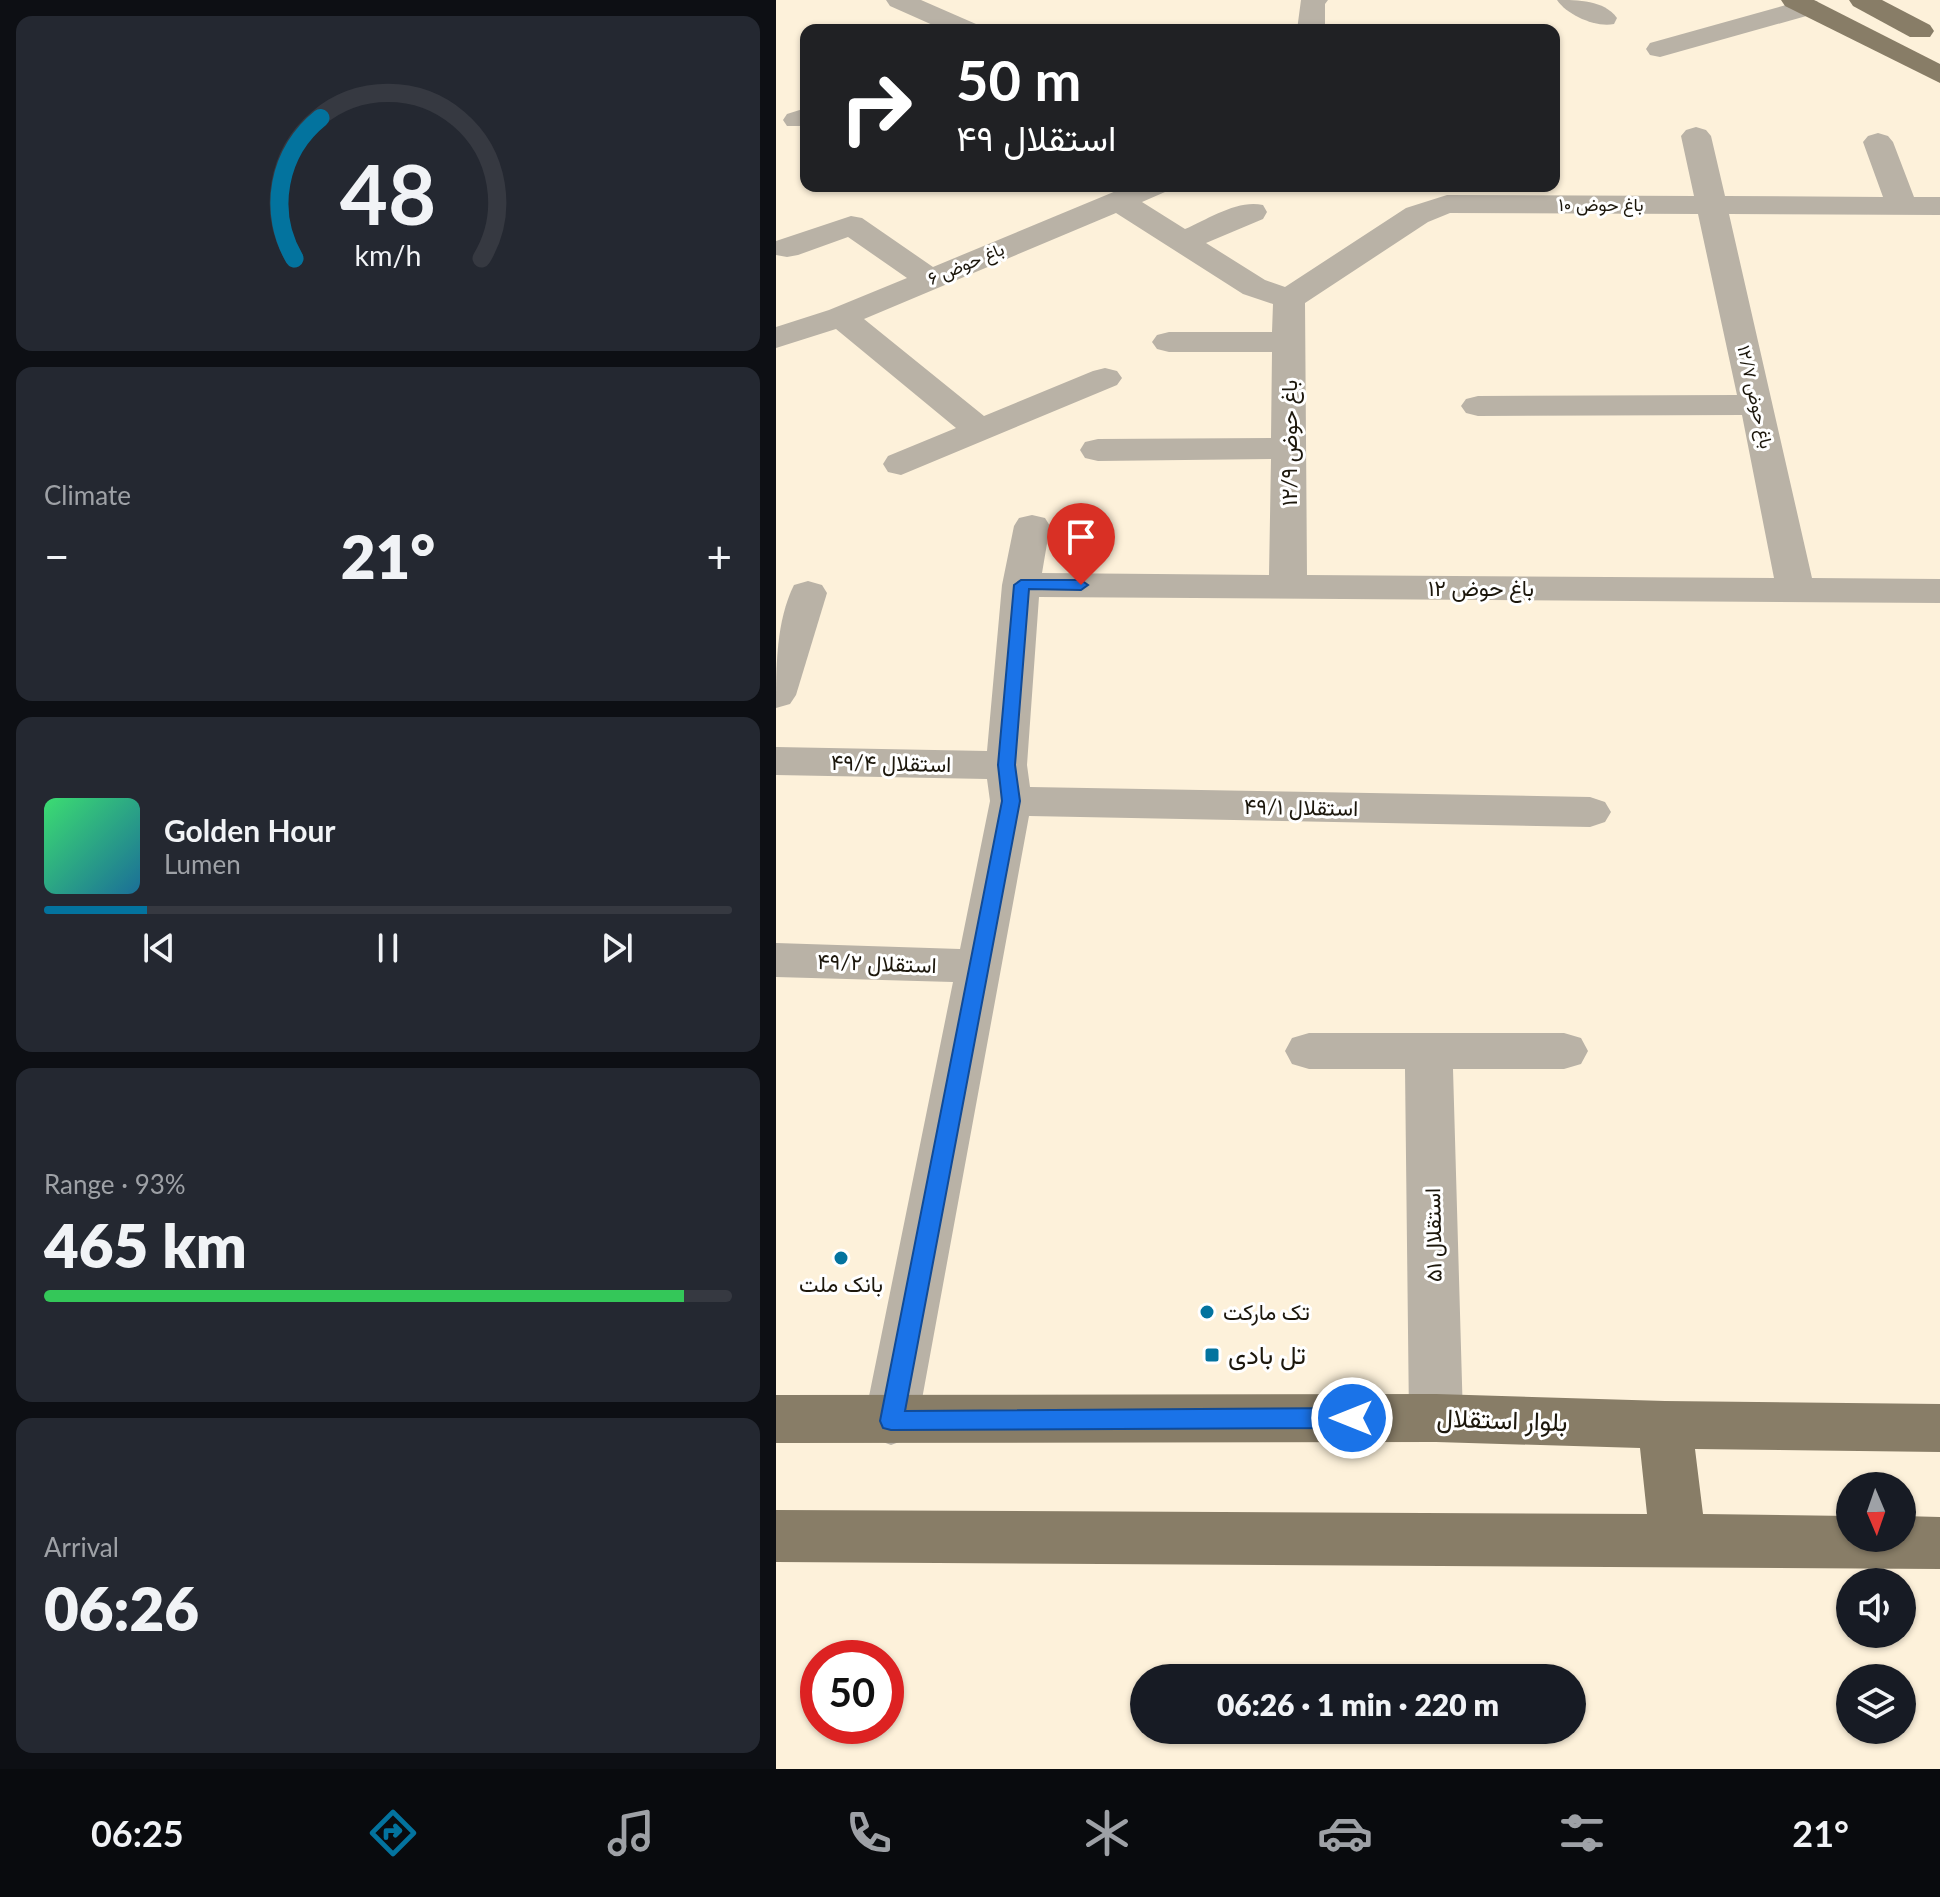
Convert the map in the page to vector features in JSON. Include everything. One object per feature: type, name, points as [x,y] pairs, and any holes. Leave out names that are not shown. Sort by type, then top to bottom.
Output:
[{"type":"main road","points":[[1862,0],[1940,42]]},
{"type":"main road","points":[[1801,4],[1940,75]]},
{"type":"main road","name":"بلوار استقلال","points":[[776,1419],[1436,1418],[1665,1425],[1940,1428]]},
{"type":"main road","points":[[1665,1425],[1678,1538]]},
{"type":"main road","points":[[776,1536],[959,1540],[1678,1538],[1940,1543]]},
{"type":"street","points":[[899,0],[953,24]]},
{"type":"street","points":[[1311,24],[1315,0]]},
{"type":"street","points":[[1570,0],[1604,18]]},
{"type":"street","points":[[1660,49],[1801,4]]},
{"type":"street","name":"۱۲/۷ باغ حوض","points":[[1696,136],[1795,590]]},
{"type":"street","points":[[1878,142],[1902,206]]},
{"type":"street","name":"۶ باغ حوض","points":[[776,338],[841,317],[1099,200],[1130,192]]},
{"type":"street","points":[[1099,200],[1183,241],[1254,287],[1289,299]]},
{"type":"street","name":"۱۰ باغ حوض","points":[[1289,299],[1417,215],[1447,204],[1940,206]]},
{"type":"street","points":[[1183,241],[1252,212]]},
{"type":"street","points":[[787,248],[851,225],[930,279]]},
{"type":"street","name":"۱۲/۹ باغ حوض","points":[[1288,586],[1289,299]]},
{"type":"street","points":[[841,317],[978,429]]},
{"type":"street","points":[[1169,342],[1289,342]]},
{"type":"street","points":[[901,464],[1105,378]]},
{"type":"street","points":[[1478,406],[1757,405]]},
{"type":"street","points":[[1098,450],[1289,448]]},
{"type":"street","points":[[891,1421],[979,966],[1009,783],[1021,585],[1032,526]]},
{"type":"street","name":"۱۲ باغ حوض","points":[[1021,585],[1940,591]]},
{"type":"street","points":[[776,695],[783,643],[808,593]]},
{"type":"street","name":"۴۹/۴ استقلال","points":[[776,761],[1009,783]]},
{"type":"street","name":"۴۹/۱ استقلال","points":[[1009,783],[1590,812]]},
{"type":"street","name":"۴۹/۲ استقلال","points":[[776,960],[979,966]]},
{"type":"street","points":[[1309,1051],[1564,1051]]},
{"type":"street","name":"۵۱ استقلال","points":[[1429,1053],[1436,1418]]},
{"type":"place","name":"بانک ملت","points":[[841,1258]]},
{"type":"place","name":"تک مارکت","points":[[1207,1312]]},
{"type":"place","name":"تل بادی","points":[[1212,1355]]},
{"type":"route","points":[[1081,585],[1021,585],[1006,765],[1011,801],[891,1421],[1352,1418]]}]
